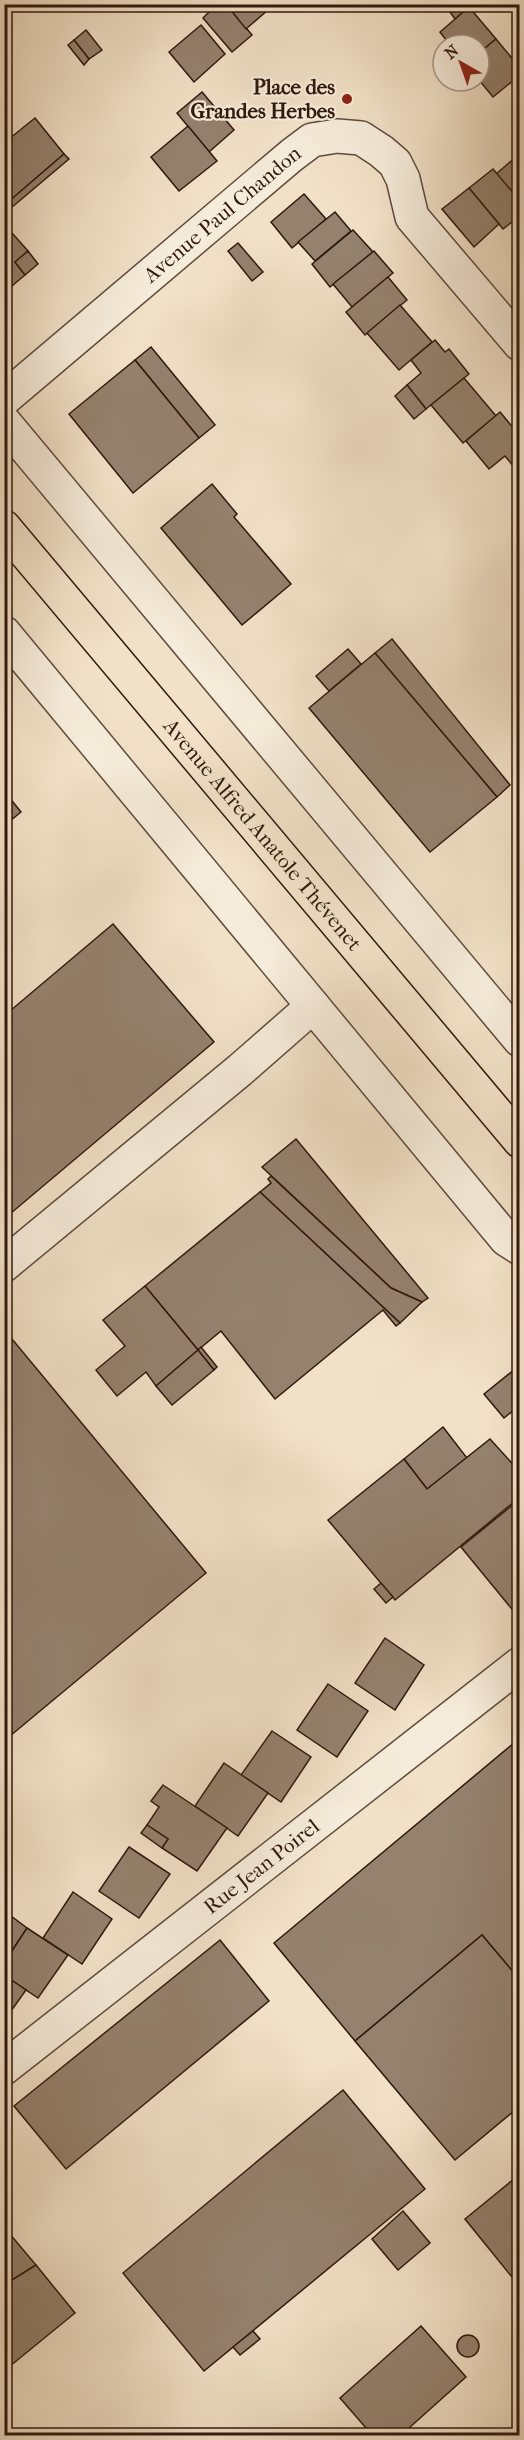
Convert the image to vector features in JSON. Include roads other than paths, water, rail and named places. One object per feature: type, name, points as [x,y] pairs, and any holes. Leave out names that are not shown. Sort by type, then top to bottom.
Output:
[{"type":"main road","name":"Avenue Alfred Anatole Thévenet","points":[[4,527],[519,1141]]},
{"type":"street","name":"Avenue Paul Chandon","points":[[4,399],[292,155],[312,140],[338,136],[361,138],[395,163],[404,179],[412,217],[519,344]]},
{"type":"street","points":[[4,422],[519,1040]]},
{"type":"street","points":[[4,633],[506,1239],[519,1248]]},
{"type":"street","points":[[4,1265],[240,1070],[313,1006]]},
{"type":"street","name":"Rue Jean Poirel","points":[[4,2068],[519,1664]]},
{"type":"place","name":"Place des Grandes Herbes","points":[[347,99]]}]
